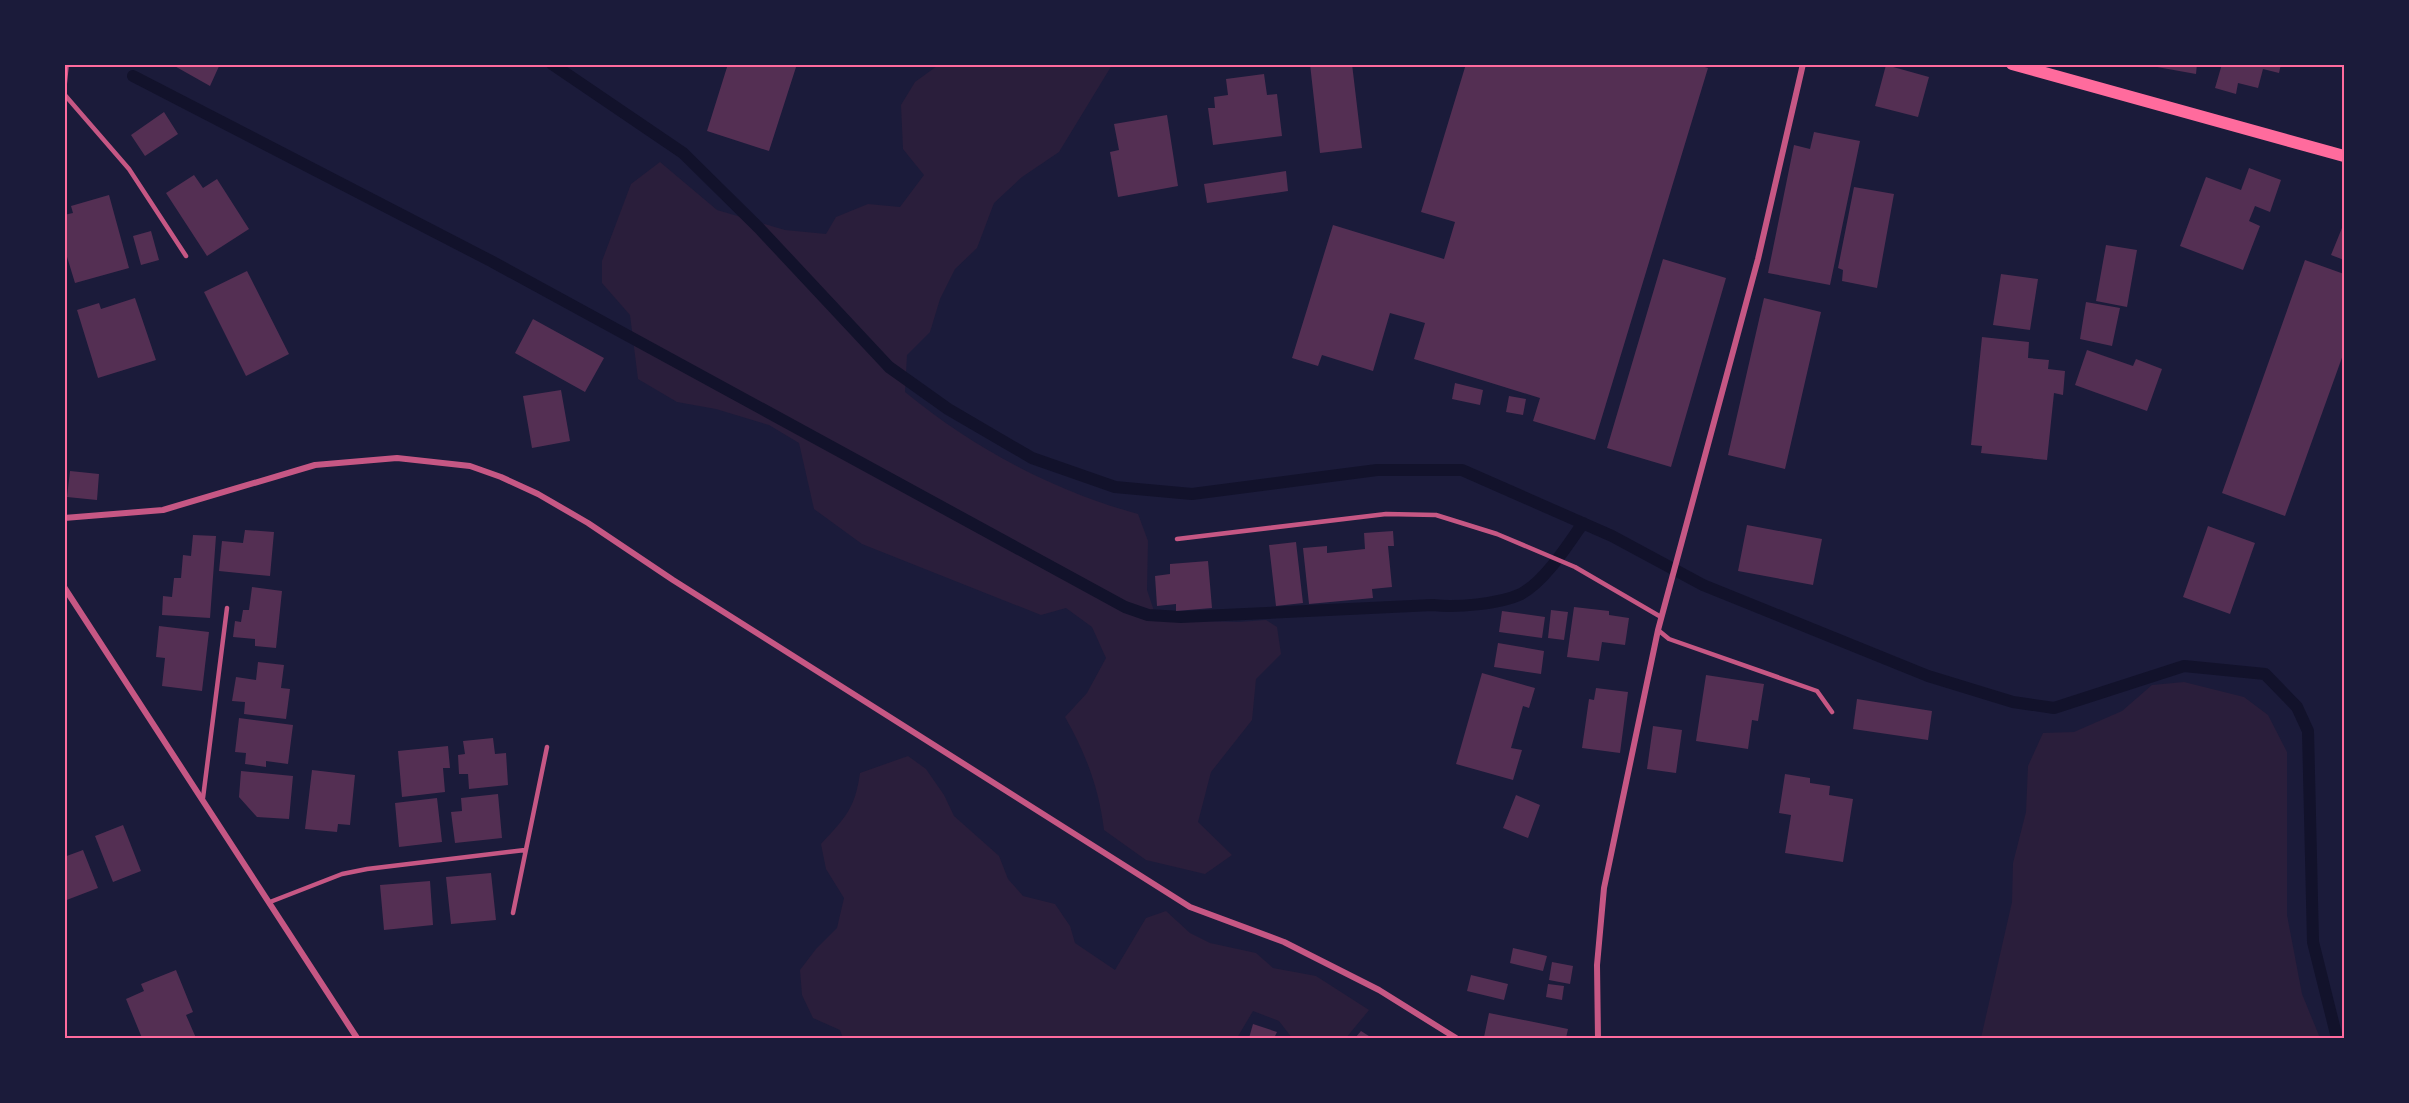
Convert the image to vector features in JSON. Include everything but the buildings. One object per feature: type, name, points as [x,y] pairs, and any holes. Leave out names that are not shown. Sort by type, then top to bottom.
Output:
[{"type":"main road","points":[[2013,64],[2344,156]]},
{"type":"street","points":[[64,84],[66,64]]},
{"type":"street","points":[[1598,1038],[1597,964],[1604,888],[1658,630],[1758,259],[1803,64]]},
{"type":"street","points":[[64,518],[164,510],[315,465],[397,458],[470,466],[501,477],[588,523],[673,580],[1190,907],[1294,948],[1379,990],[1456,1038]]},
{"type":"street","points":[[64,587],[357,1038]]},
{"type":"lane","points":[[64,94],[129,169],[186,256]]},
{"type":"lane","points":[[1177,539],[1386,514],[1436,515],[1497,534],[1575,567],[1661,617]]},
{"type":"lane","points":[[203,798],[227,608]]},
{"type":"lane","points":[[1658,630],[1669,639],[1816,691],[1833,712]]},
{"type":"lane","points":[[513,913],[547,747]]},
{"type":"lane","points":[[270,902],[342,874],[367,868],[525,850]]},
{"type":"shaded area","points":[[1112,65],[1059,152],[1022,177],[994,203],[977,248],[955,269],[940,299],[930,332],[907,355],[905,392],[958,431],[1016,465],[1076,493],[1138,514],[1148,541],[1147,590],[1157,620],[1239,622],[1266,620],[1277,627],[1281,654],[1256,679],[1252,720],[1211,772],[1198,822],[1232,855],[1205,874],[1146,860],[1104,830],[1099,800],[1090,772],[1065,717],[1087,693],[1106,658],[1092,627],[1066,608],[1041,615],[862,544],[814,509],[799,443],[769,425],[716,409],[677,402],[638,379],[630,315],[602,283],[602,261],[631,184],[660,162],[717,210],[785,230],[826,234],[836,217],[868,204],[900,207],[924,175],[903,149],[901,105],[915,82],[937,66]]},
{"type":"shaded area","points":[[2184,682],[2244,697],[2268,715],[2287,752],[2287,915],[2302,994],[2320,1038],[1981,1038],[2012,902],[2013,863],[2026,812],[2028,766],[2043,733],[2074,732],[2122,711],[2152,685]]},
{"type":"shaded area","points":[[908,756],[926,769],[944,795],[954,816],[999,856],[1008,879],[1023,896],[1055,904],[1070,926],[1075,943],[1115,970],[1146,918],[1166,911],[1190,933],[1210,943],[1256,953],[1273,968],[1316,976],[1369,1010],[1346,1038],[1292,1038],[1279,1021],[1253,1011],[1237,1038],[843,1038],[840,1030],[813,1018],[802,995],[800,970],[816,949],[837,928],[844,898],[826,869],[821,844],[848,812],[855,796],[860,773]]},
{"type":"waterway","points":[[552,64],[683,153],[759,228],[889,367],[948,409],[1032,458],[1115,487],[1192,494],[1377,470],[1462,470],[1612,536],[1703,585],[1928,676],[2013,702],[2054,708],[2184,666],[2265,674],[2297,707],[2308,731],[2313,942],[2337,1038]]},
{"type":"waterway","points":[[133,76],[491,261],[1125,607],[1148,615],[1181,617],[1490,603],[1521,594],[1539,581],[1583,523]]}]
